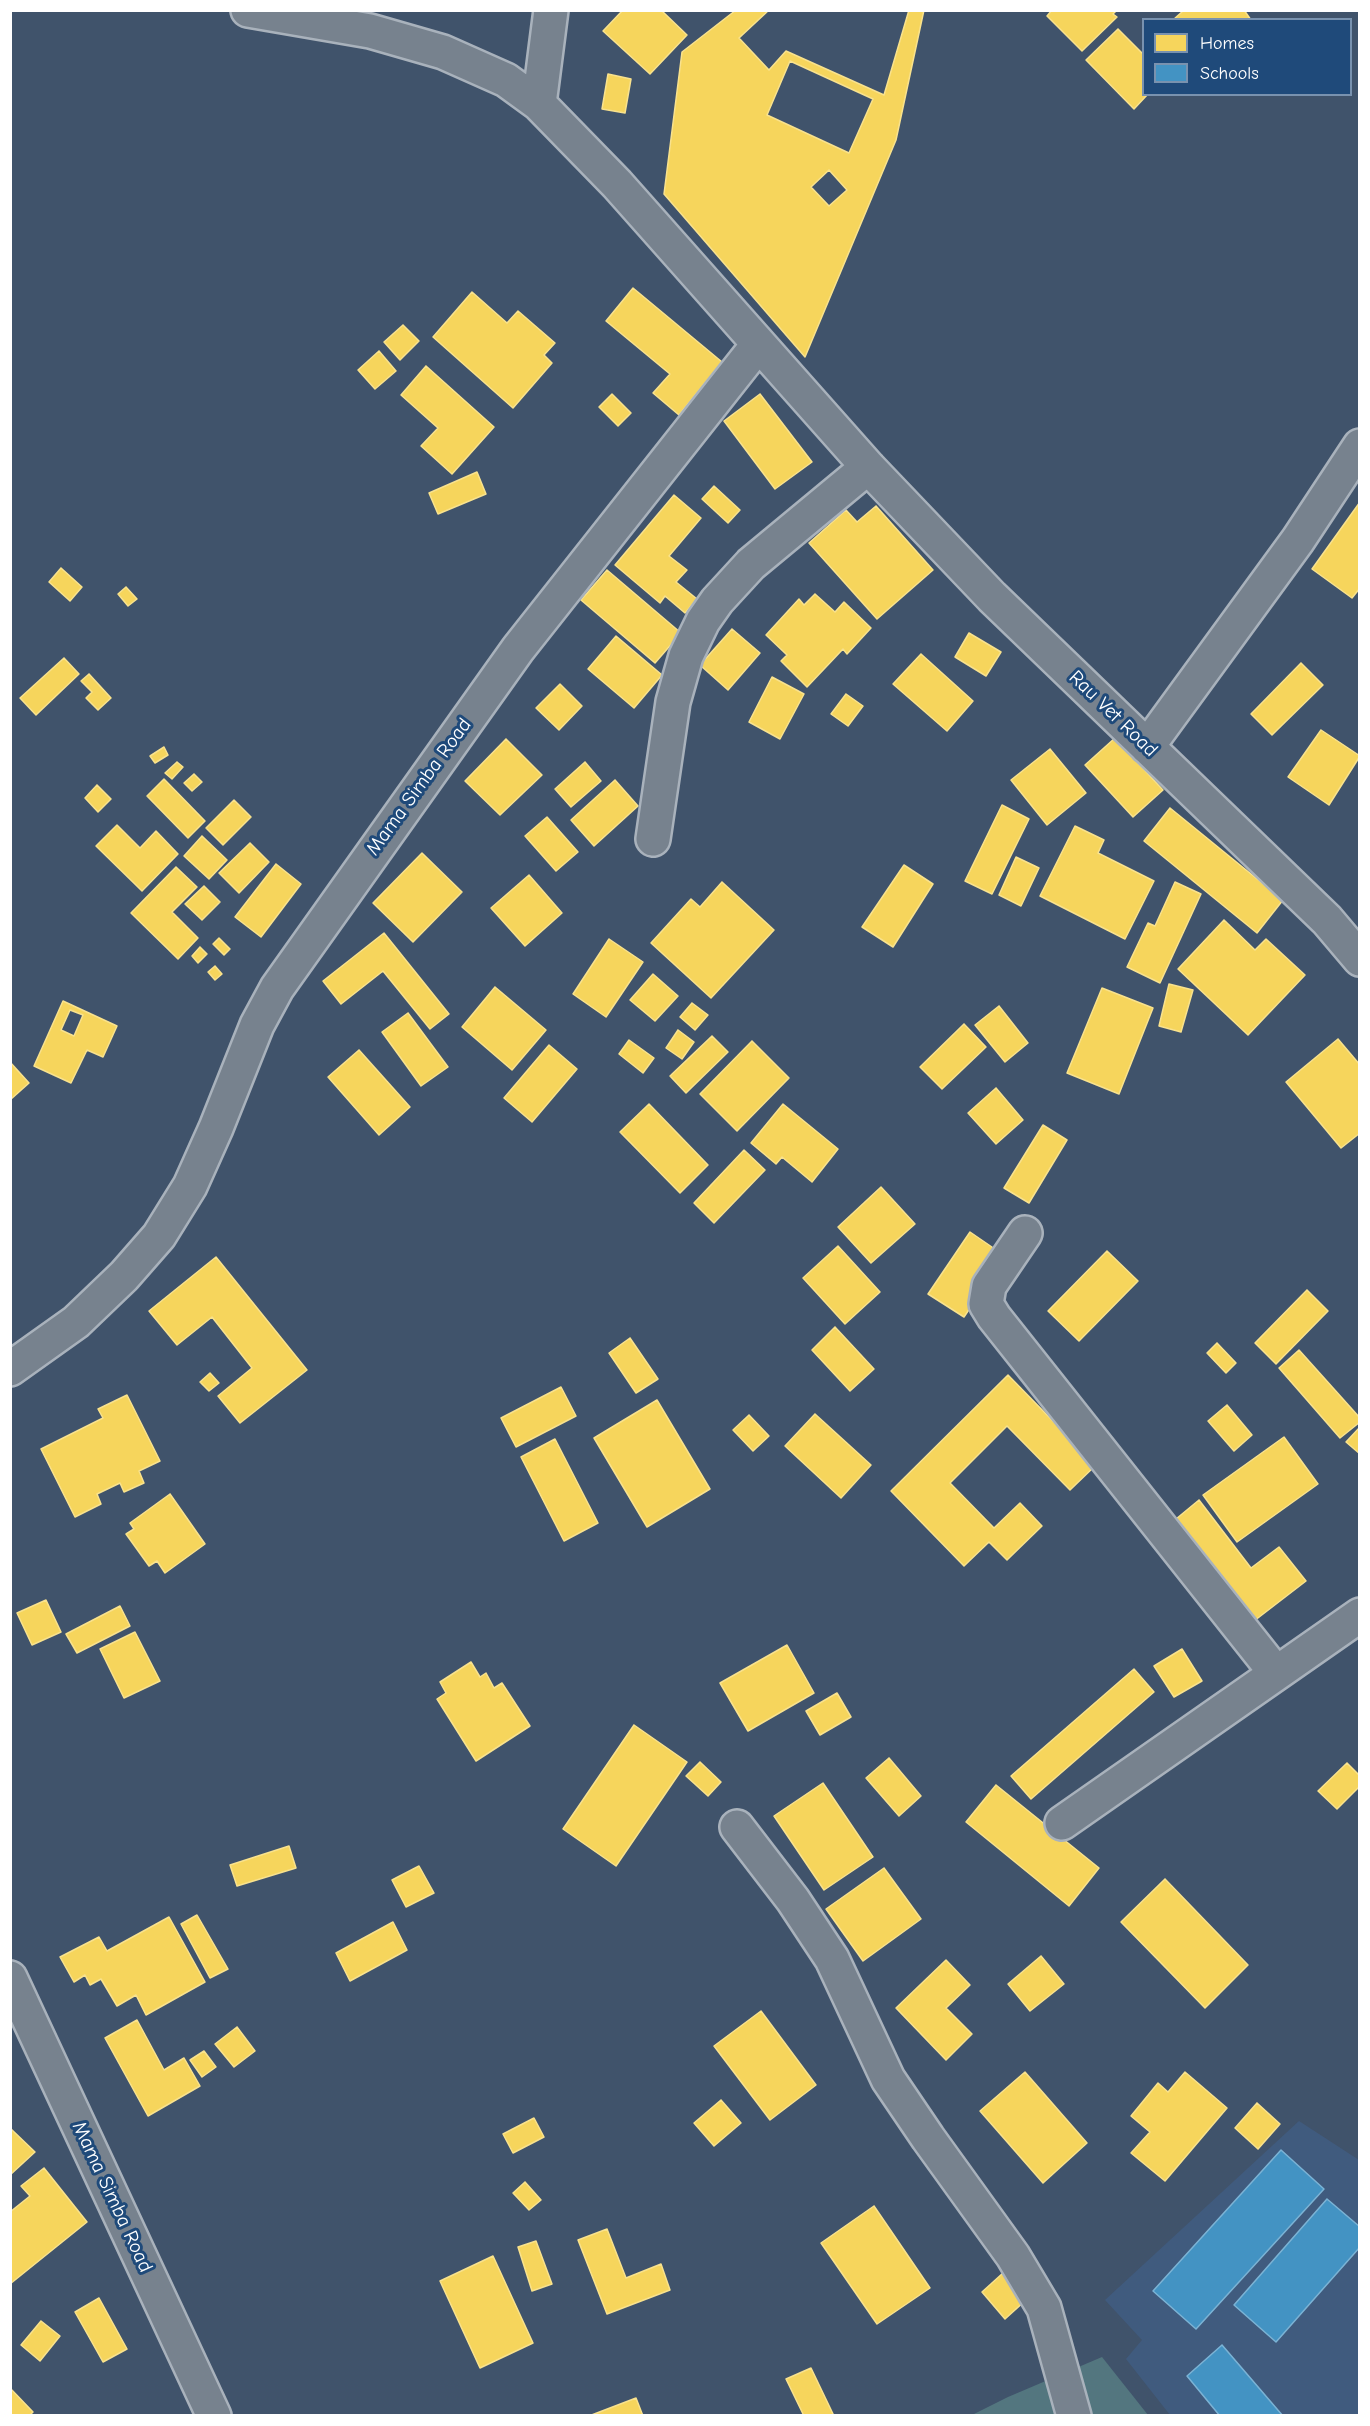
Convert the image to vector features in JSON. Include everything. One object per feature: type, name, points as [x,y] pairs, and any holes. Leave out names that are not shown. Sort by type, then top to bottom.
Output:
[{"type":"street","points":[[248,10],[370,31],[443,52],[506,80],[538,104],[617,184],[868,467],[751,564],[717,601],[703,621],[686,656],[673,702],[653,839]]},
{"type":"street","points":[[538,104],[551,10]]},
{"type":"street","name":"Mama Simba Road","points":[[10,1369],[76,1322],[124,1276],[159,1236],[190,1186],[257,1025],[277,987],[518,649],[758,345]]},
{"type":"street","points":[[1147,747],[1298,540],[1359,446]]},
{"type":"street","name":"Rau Vet Road","points":[[868,467],[992,597],[1327,920],[1359,959]]},
{"type":"street","points":[[1025,1233],[989,1286],[986,1304],[1276,1673]]},
{"type":"street","points":[[1062,1823],[1359,1615]]},
{"type":"street","points":[[737,1827],[793,1900],[831,1959],[888,2079],[1013,2256],[1044,2308],[1074,2415]]},
{"type":"street","name":"Mama Simba Road","points":[[10,1978],[214,2415]]},
{"type":"shaded area","points":[[1299,2121],[1359,2160],[1359,2415],[1170,2415],[1126,2359],[1142,2340],[1105,2300]]},
{"type":"green space","points":[[1102,2357],[1148,2415],[970,2416],[1008,2397]]},
{"type":"building: Homes","points":[[623,10],[661,10],[687,35],[650,74],[603,31]]},
{"type":"building: Homes","points":[[736,10],[924,10],[896,140],[805,357],[664,194],[682,52]]},
{"type":"building: Homes","points":[[769,10],[909,10],[884,95],[786,51],[769,70],[739,38]]},
{"type":"building: Homes","points":[[1052,10],[1117,10],[1113,14],[1117,17],[1082,51],[1047,16]]},
{"type":"building: Homes","points":[[1184,10],[1244,10],[1250,18],[1175,18]]},
{"type":"building: Homes","points":[[1118,29],[1142,53],[1142,96],[1146,96],[1134,109],[1086,60]]},
{"type":"building: Homes","points":[[790,61],[873,99],[849,153],[767,115]]},
{"type":"building: Homes","points":[[608,74],[631,79],[625,113],[602,109]]},
{"type":"building: Homes","points":[[829,170],[847,190],[829,206],[811,187]]},
{"type":"building: Homes","points":[[633,288],[722,362],[679,415],[653,393],[670,374],[606,321]]},
{"type":"building: Homes","points":[[472,292],[507,323],[518,311],[555,343],[544,355],[552,363],[513,408],[433,337]]},
{"type":"building: Homes","points":[[403,325],[419,341],[400,360],[384,342]]},
{"type":"building: Homes","points":[[379,351],[396,371],[375,389],[358,370]]},
{"type":"building: Homes","points":[[426,366],[494,427],[452,474],[421,446],[438,428],[401,395]]},
{"type":"building: Homes","points":[[612,394],[631,413],[618,426],[599,407]]},
{"type":"building: Homes","points":[[760,394],[812,462],[775,489],[724,421]]},
{"type":"building: Homes","points":[[477,472],[486,494],[438,514],[429,493]]},
{"type":"building: Homes","points":[[714,486],[740,510],[728,523],[702,499]]},
{"type":"building: Homes","points":[[674,495],[701,518],[669,556],[687,570],[676,582],[697,599],[685,613],[665,596],[660,603],[615,565]]},
{"type":"building: Homes","points":[[1360,502],[1360,588],[1352,598],[1312,569]]},
{"type":"building: Homes","points":[[876,506],[933,570],[877,619],[809,543],[846,510],[857,522]]},
{"type":"building: Homes","points":[[61,568],[82,587],[70,601],[49,582]]},
{"type":"building: Homes","points":[[607,570],[681,633],[655,663],[581,600]]},
{"type":"building: Homes","points":[[126,587],[137,599],[128,606],[118,594]]},
{"type":"building: Homes","points":[[815,594],[835,612],[844,602],[871,628],[847,654],[843,649],[807,687],[781,661],[787,655],[766,635],[799,599],[804,605]]},
{"type":"building: Homes","points":[[732,629],[760,653],[728,690],[700,665]]},
{"type":"building: Homes","points":[[969,633],[1001,652],[986,676],[955,657]]},
{"type":"building: Homes","points":[[616,636],[662,675],[634,708],[588,669]]},
{"type":"building: Homes","points":[[921,654],[973,701],[947,731],[893,684]]},
{"type":"building: Homes","points":[[64,658],[79,674],[36,715],[20,698]]},
{"type":"building: Homes","points":[[1301,663],[1323,685],[1272,735],[1251,714]]},
{"type":"building: Homes","points":[[89,674],[111,698],[98,710],[86,698],[92,692],[81,681]]},
{"type":"building: Homes","points":[[772,677],[804,694],[780,739],[749,722]]},
{"type":"building: Homes","points":[[560,684],[582,706],[559,730],[536,708]]},
{"type":"building: Homes","points":[[846,694],[863,706],[848,726],[831,714]]},
{"type":"building: Homes","points":[[1321,730],[1360,756],[1329,805],[1288,777]]},
{"type":"building: Homes","points":[[1115,738],[1163,790],[1133,817],[1085,765]]},
{"type":"building: Homes","points":[[506,739],[542,775],[500,815],[465,781]]},
{"type":"building: Homes","points":[[164,747],[168,755],[155,763],[150,756]]},
{"type":"building: Homes","points":[[1050,749],[1086,793],[1047,825],[1011,780]]},
{"type":"building: Homes","points":[[177,762],[183,767],[172,779],[165,773]]},
{"type":"building: Homes","points":[[585,762],[601,781],[571,807],[555,789]]},
{"type":"building: Homes","points":[[194,774],[202,782],[192,791],[184,783]]},
{"type":"building: Homes","points":[[164,779],[205,821],[188,838],[147,796]]},
{"type":"building: Homes","points":[[615,780],[638,806],[594,846],[571,820]]},
{"type":"building: Homes","points":[[97,785],[111,799],[98,812],[85,798]]},
{"type":"building: Homes","points":[[234,800],[251,817],[223,845],[206,828]]},
{"type":"building: Homes","points":[[1002,805],[1029,819],[992,894],[965,881]]},
{"type":"building: Homes","points":[[1170,808],[1283,900],[1257,933],[1144,841]]},
{"type":"building: Homes","points":[[547,817],[578,852],[556,871],[525,836]]},
{"type":"building: Homes","points":[[117,825],[140,848],[156,831],[178,854],[142,891],[96,846]]},
{"type":"building: Homes","points":[[1075,826],[1104,840],[1098,853],[1154,881],[1125,939],[1040,896]]},
{"type":"building: Homes","points":[[202,836],[227,860],[209,879],[184,856]]},
{"type":"building: Homes","points":[[250,843],[269,862],[239,893],[219,873]]},
{"type":"building: Homes","points":[[422,853],[462,892],[413,942],[373,903]]},
{"type":"building: Homes","points":[[1016,857],[1039,868],[1021,906],[999,895]]},
{"type":"building: Homes","points":[[276,864],[301,884],[261,937],[235,917]]},
{"type":"building: Homes","points":[[904,865],[933,884],[893,947],[862,927]]},
{"type":"building: Homes","points":[[176,867],[197,887],[172,912],[198,938],[178,959],[131,913]]},
{"type":"building: Homes","points":[[529,875],[562,913],[525,946],[491,908]]},
{"type":"building: Homes","points":[[722,882],[774,930],[711,998],[651,943],[691,899],[700,907]]},
{"type":"building: Homes","points":[[1175,882],[1201,894],[1160,983],[1127,967],[1148,923],[1155,926]]},
{"type":"building: Homes","points":[[204,886],[220,902],[202,920],[185,904]]},
{"type":"building: Homes","points":[[1224,920],[1255,950],[1266,939],[1305,975],[1248,1035],[1178,969]]},
{"type":"building: Homes","points":[[384,933],[449,1014],[430,1029],[383,971],[341,1004],[323,981]]},
{"type":"building: Homes","points":[[219,938],[230,949],[224,955],[213,944]]},
{"type":"building: Homes","points":[[609,939],[643,962],[606,1017],[573,994]]},
{"type":"building: Homes","points":[[200,947],[207,954],[198,963],[192,956]]},
{"type":"building: Homes","points":[[215,966],[222,974],[215,980],[208,972]]},
{"type":"building: Homes","points":[[653,974],[678,996],[655,1021],[630,1000]]},
{"type":"building: Homes","points":[[1169,984],[1193,990],[1181,1032],[1159,1026]]},
{"type":"building: Homes","points":[[495,987],[546,1030],[512,1070],[462,1027]]},
{"type":"building: Homes","points":[[1102,988],[1153,1008],[1119,1094],[1067,1073]]},
{"type":"building: Homes","points":[[63,1001],[117,1026],[103,1057],[87,1050],[71,1083],[34,1066]]},
{"type":"building: Homes","points":[[692,1003],[708,1015],[695,1030],[680,1017]]},
{"type":"building: Homes","points":[[999,1006],[1028,1043],[1005,1062],[975,1025]]},
{"type":"building: Homes","points":[[70,1010],[83,1015],[74,1036],[61,1030]]},
{"type":"building: Homes","points":[[408,1013],[448,1067],[421,1086],[382,1032]]},
{"type":"building: Homes","points":[[964,1024],[986,1047],[942,1089],[920,1067]]},
{"type":"building: Homes","points":[[678,1030],[694,1042],[682,1059],[666,1048]]},
{"type":"building: Homes","points":[[712,1036],[728,1052],[686,1093],[670,1076]]},
{"type":"building: Homes","points":[[1338,1039],[1360,1065],[1360,1133],[1341,1148],[1286,1082]]},
{"type":"building: Homes","points":[[629,1040],[654,1058],[643,1073],[619,1054]]},
{"type":"building: Homes","points":[[752,1041],[789,1078],[737,1131],[700,1094]]},
{"type":"building: Homes","points":[[549,1045],[577,1069],[532,1122],[504,1098]]},
{"type":"building: Homes","points":[[359,1050],[410,1107],[379,1135],[328,1077]]},
{"type":"building: Homes","points":[[10,1062],[29,1083],[10,1100]]},
{"type":"building: Homes","points":[[996,1088],[1023,1120],[996,1144],[968,1113]]},
{"type":"building: Homes","points":[[649,1104],[708,1165],[680,1193],[620,1132]]},
{"type":"building: Homes","points":[[783,1104],[838,1149],[812,1182],[782,1157],[776,1164],[751,1143]]},
{"type":"building: Homes","points":[[1043,1125],[1067,1140],[1029,1203],[1004,1188]]},
{"type":"building: Homes","points":[[744,1150],[765,1170],[714,1223],[694,1203]]},
{"type":"building: Homes","points":[[881,1187],[915,1224],[871,1263],[838,1227]]},
{"type":"building: Homes","points":[[970,1232],[1005,1256],[964,1317],[928,1294]]},
{"type":"building: Homes","points":[[838,1246],[880,1292],[845,1324],[803,1278]]},
{"type":"building: Homes","points":[[1107,1251],[1138,1281],[1079,1341],[1048,1311]]},
{"type":"building: Homes","points":[[216,1257],[307,1370],[240,1423],[218,1396],[252,1368],[212,1317],[177,1345],[149,1311]]},
{"type":"building: Homes","points":[[1307,1290],[1328,1311],[1276,1364],[1255,1343]]},
{"type":"building: Homes","points":[[835,1327],[874,1369],[850,1391],[812,1350]]},
{"type":"building: Homes","points":[[630,1338],[658,1379],[636,1393],[609,1353]]},
{"type":"building: Homes","points":[[1217,1343],[1236,1363],[1226,1373],[1207,1353]]},
{"type":"building: Homes","points":[[1299,1350],[1360,1418],[1360,1422],[1340,1438],[1279,1368]]},
{"type":"building: Homes","points":[[210,1373],[219,1383],[209,1391],[200,1382]]},
{"type":"building: Homes","points":[[1008,1375],[1096,1465],[1070,1490],[1007,1426],[950,1483],[994,1528],[1020,1503],[1042,1526],[1007,1560],[989,1542],[964,1566],[891,1491]]},
{"type":"building: Homes","points":[[561,1387],[576,1416],[516,1447],[501,1418]]},
{"type":"building: Homes","points":[[127,1395],[160,1461],[139,1471],[144,1483],[124,1492],[120,1483],[97,1494],[101,1504],[75,1517],[41,1449],[103,1418],[98,1409]]},
{"type":"building: Homes","points":[[657,1400],[710,1489],[647,1527],[594,1438]]},
{"type":"building: Homes","points":[[1227,1405],[1252,1435],[1234,1451],[1208,1421]]},
{"type":"building: Homes","points":[[815,1414],[871,1465],[841,1498],[785,1446]]},
{"type":"building: Homes","points":[[749,1415],[769,1436],[753,1451],[733,1430]]},
{"type":"building: Homes","points":[[1360,1427],[1360,1454],[1346,1442]]},
{"type":"building: Homes","points":[[1284,1437],[1318,1484],[1237,1542],[1203,1495]]},
{"type":"building: Homes","points":[[555,1439],[598,1523],[564,1541],[521,1457]]},
{"type":"building: Homes","points":[[170,1494],[205,1544],[165,1573],[157,1561],[149,1566],[126,1534],[134,1529],[130,1523]]},
{"type":"building: Homes","points":[[1199,1500],[1251,1568],[1279,1547],[1306,1581],[1254,1621],[1176,1519]]},
{"type":"building: Homes","points":[[46,1600],[61,1632],[32,1645],[17,1613]]},
{"type":"building: Homes","points":[[120,1606],[130,1626],[77,1653],[66,1634]]},
{"type":"building: Homes","points":[[135,1632],[160,1681],[124,1698],[100,1649]]},
{"type":"building: Homes","points":[[787,1645],[814,1693],[748,1731],[720,1683]]},
{"type":"building: Homes","points":[[1182,1649],[1202,1681],[1174,1697],[1154,1666]]},
{"type":"building: Homes","points":[[471,1662],[480,1677],[486,1673],[494,1688],[502,1683],[530,1726],[476,1761],[437,1699],[446,1693],[440,1682]]},
{"type":"building: Homes","points":[[1134,1669],[1154,1692],[1031,1799],[1011,1776]]},
{"type":"building: Homes","points":[[837,1693],[851,1717],[820,1735],[806,1711]]},
{"type":"building: Homes","points":[[634,1725],[687,1762],[616,1866],[563,1829]]},
{"type":"building: Homes","points":[[889,1758],[921,1796],[899,1816],[866,1778]]},
{"type":"building: Homes","points":[[700,1762],[721,1782],[708,1796],[686,1776]]},
{"type":"building: Homes","points":[[1347,1763],[1360,1776],[1360,1786],[1337,1809],[1318,1791]]},
{"type":"building: Homes","points":[[823,1783],[873,1857],[824,1890],[774,1816]]},
{"type":"building: Homes","points":[[996,1785],[1099,1868],[1069,1906],[966,1822]]},
{"type":"building: Homes","points":[[289,1846],[296,1868],[237,1886],[230,1865]]},
{"type":"building: Homes","points":[[419,1866],[434,1893],[406,1907],[392,1880]]},
{"type":"building: Homes","points":[[884,1868],[921,1919],[863,1961],[826,1909]]},
{"type":"building: Homes","points":[[1165,1879],[1248,1965],[1205,2008],[1121,1922]]},
{"type":"building: Homes","points":[[197,1915],[228,1969],[210,1978],[181,1924]]},
{"type":"building: Homes","points":[[169,1917],[205,1982],[146,2015],[136,1995],[117,2006],[101,1979],[90,1985],[85,1975],[74,1982],[60,1957],[99,1937],[107,1951]]},
{"type":"building: Homes","points":[[393,1922],[407,1950],[350,1981],[336,1953]]},
{"type":"building: Homes","points":[[1041,1956],[1064,1984],[1030,2011],[1008,1984]]},
{"type":"building: Homes","points":[[946,1960],[970,1985],[946,2008],[972,2034],[946,2060],[896,2008]]},
{"type":"building: Homes","points":[[761,2011],[816,2085],[770,2120],[714,2046]]},
{"type":"building: Homes","points":[[137,2020],[164,2070],[184,2058],[200,2086],[148,2116],[105,2038]]},
{"type":"building: Homes","points":[[237,2027],[255,2051],[234,2067],[215,2044]]},
{"type":"building: Homes","points":[[204,2051],[216,2067],[202,2077],[190,2060]]},
{"type":"building: Homes","points":[[1025,2072],[1087,2143],[1043,2183],[980,2111]]},
{"type":"building: Homes","points":[[1185,2072],[1227,2108],[1165,2181],[1131,2153],[1150,2132],[1131,2116],[1158,2083],[1168,2092]]},
{"type":"building: Homes","points":[[721,2100],[741,2123],[714,2146],[694,2123]]},
{"type":"building: Homes","points":[[1257,2103],[1280,2124],[1258,2149],[1235,2128]]},
{"type":"building: Homes","points":[[534,2118],[544,2137],[513,2153],[503,2134]]},
{"type":"building: Homes","points":[[10,2128],[35,2152],[10,2175]]},
{"type":"building: Homes","points":[[44,2168],[87,2222],[10,2284],[10,2212],[30,2196],[21,2186]]},
{"type":"building: Homes","points":[[525,2182],[541,2200],[529,2210],[513,2193]]},
{"type":"building: Homes","points":[[874,2206],[930,2288],[877,2324],[821,2243]]},
{"type":"building: Homes","points":[[607,2229],[626,2278],[661,2264],[670,2290],[607,2314],[578,2240]]},
{"type":"building: Homes","points":[[536,2241],[552,2284],[532,2291],[518,2247]]},
{"type":"building: Homes","points":[[493,2256],[533,2343],[480,2368],[440,2281]]},
{"type":"building: Homes","points":[[1003,2273],[1026,2300],[1005,2319],[982,2292]]},
{"type":"building: Homes","points":[[99,2298],[127,2349],[103,2362],[75,2312]]},
{"type":"building: Homes","points":[[41,2321],[60,2336],[40,2361],[21,2345]]},
{"type":"building: Homes","points":[[811,2368],[834,2416],[804,2416],[786,2379]]},
{"type":"building: Homes","points":[[10,2388],[33,2412],[29,2416],[10,2416]]},
{"type":"building: Homes","points":[[636,2398],[643,2416],[589,2416]]},
{"type":"building: Schools","points":[[1281,2150],[1324,2189],[1196,2329],[1153,2291]]},
{"type":"building: Schools","points":[[1327,2199],[1360,2227],[1360,2247],[1276,2342],[1234,2305]]},
{"type":"building: Schools","points":[[1222,2345],[1283,2416],[1220,2416],[1187,2376]]}]
